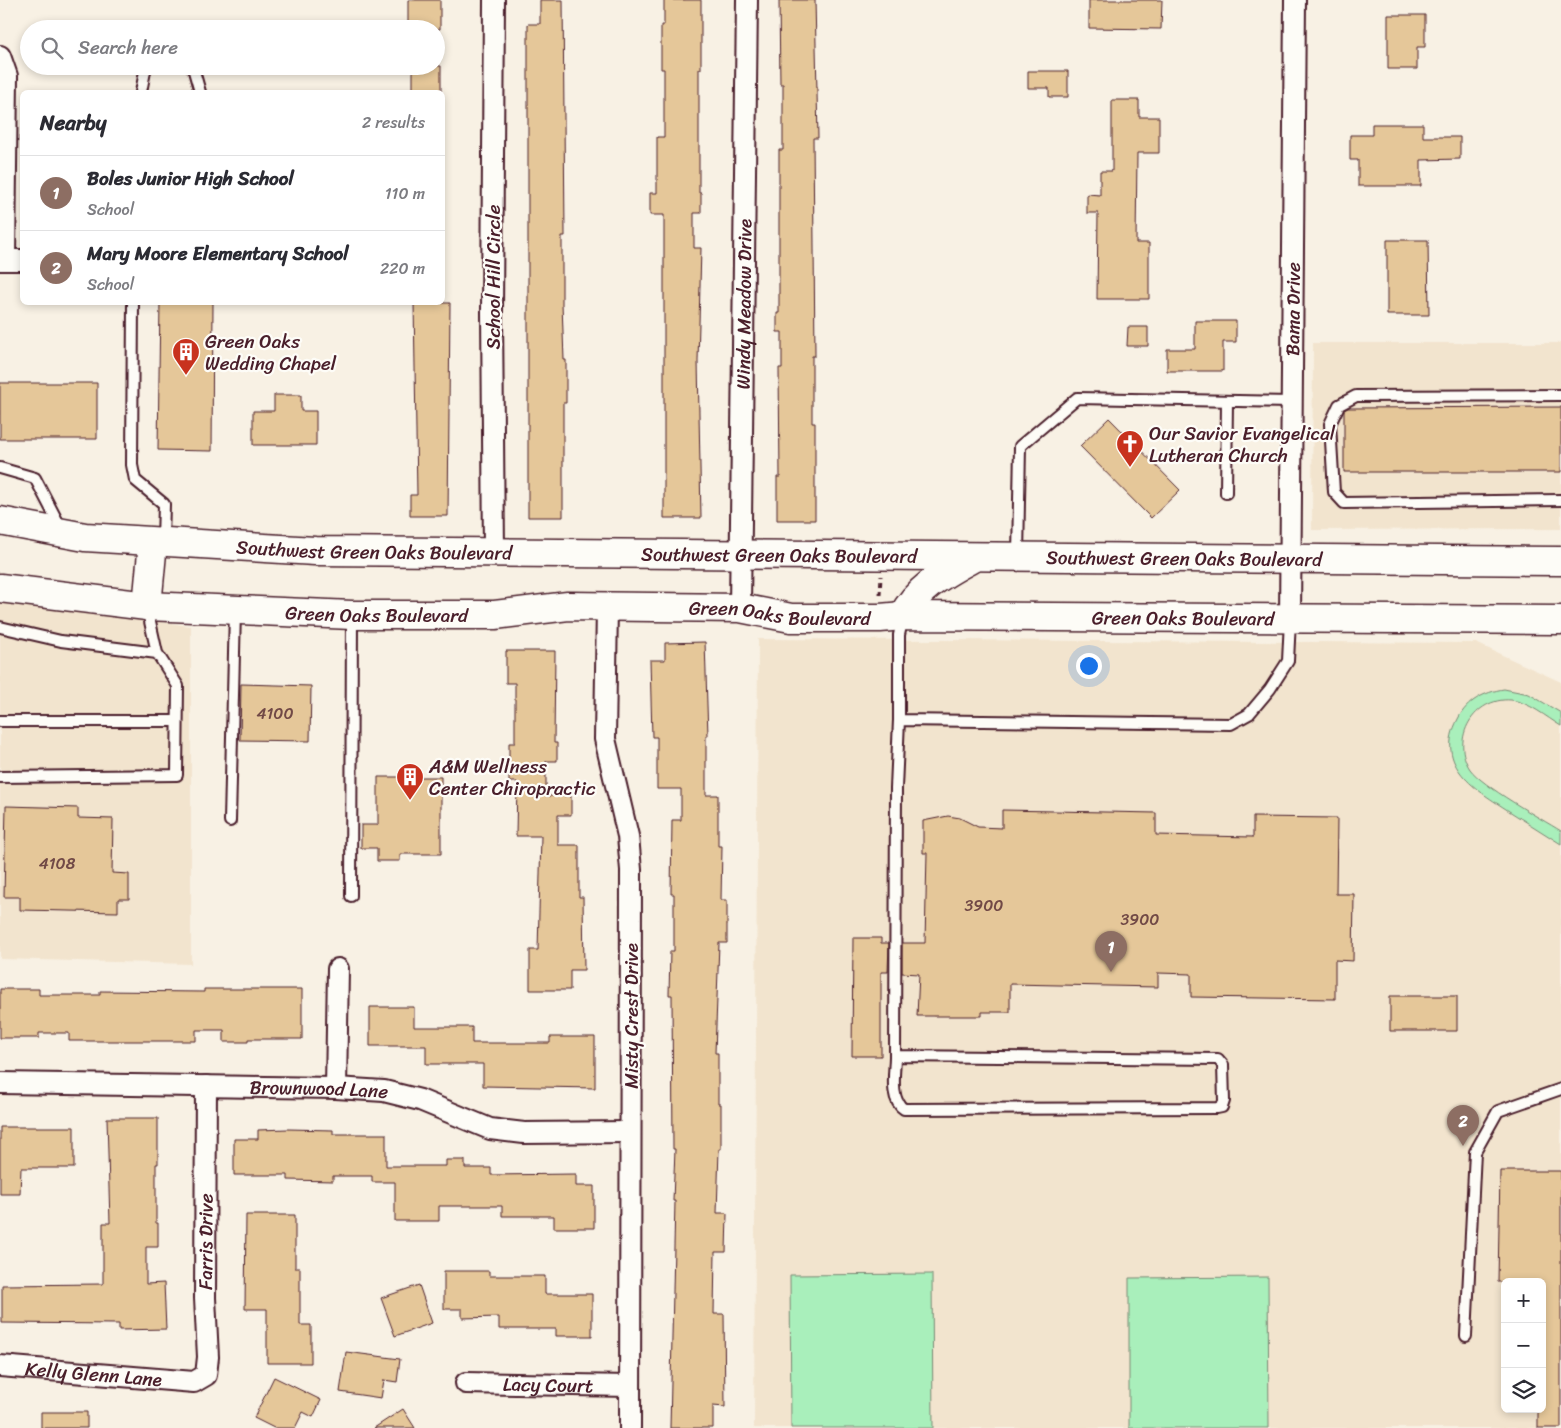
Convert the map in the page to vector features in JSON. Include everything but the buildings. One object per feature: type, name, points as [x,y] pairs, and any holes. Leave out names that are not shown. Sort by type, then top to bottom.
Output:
[{"type":"main road","name":"Southwest Green Oaks Boulevard","points":[[0,521],[85,537],[158,543],[315,551],[1561,561]]},
{"type":"main road","points":[[147,606],[158,543]]},
{"type":"main road","points":[[892,609],[911,600],[934,579],[975,556]]},
{"type":"main road","name":"Green Oaks Boulevard","points":[[0,588],[147,606],[352,615],[495,615],[568,606],[607,606],[740,608],[791,618],[880,618],[892,609],[1290,618],[1561,620]]},
{"type":"street","name":"School Hill Circle","points":[[494,0],[492,313],[494,553]]},
{"type":"street","name":"Windy Meadow Drive","points":[[740,608],[747,0]]},
{"type":"street","name":"Bama Drive","points":[[1290,618],[1295,0]]},
{"type":"street","points":[[0,56],[8,76],[9,260]]},
{"type":"street","name":"Misty Crest Drive","points":[[607,606],[605,739],[628,836],[631,870],[630,1428]]},
{"type":"street","points":[[336,1088],[338,968]]},
{"type":"street","name":"Brownwood Lane","points":[[0,1083],[336,1088],[384,1091],[420,1100],[490,1129],[524,1133],[630,1132]]},
{"type":"street","name":"Farris Drive","points":[[187,1382],[194,1382],[206,1375],[208,1356],[205,1298],[206,1086]]},
{"type":"street","name":"Kelly Glenn Lane","points":[[0,1366],[187,1382]]},
{"type":"street","name":"Lacy Court","points":[[466,1383],[630,1386]]},
{"type":"lane","points":[[141,90],[144,75]]},
{"type":"lane","points":[[195,75],[199,90]]},
{"type":"lane","points":[[133,305],[132,465],[135,480],[164,504],[158,543]]},
{"type":"lane","points":[[1561,395],[1356,396],[1339,405],[1330,424],[1334,492],[1344,503],[1561,500]]},
{"type":"lane","points":[[1018,557],[1020,446],[1077,398],[1291,402]]},
{"type":"lane","points":[[1226,493],[1227,401]]},
{"type":"lane","points":[[0,468],[35,478],[64,533]]},
{"type":"lane","points":[[0,777],[177,775],[178,686],[156,653],[147,606]]},
{"type":"lane","points":[[892,609],[899,635],[899,720],[896,788],[895,1056],[895,1098],[898,1105],[904,1109],[1217,1108],[1222,1107],[1224,1101],[1223,1065],[1218,1059],[895,1056]]},
{"type":"lane","points":[[230,821],[235,611]]},
{"type":"lane","points":[[350,896],[352,615]]},
{"type":"lane","points":[[899,720],[1230,724],[1249,714],[1270,689],[1288,661],[1290,618]]},
{"type":"lane","points":[[0,627],[61,641],[156,653]]},
{"type":"lane","points":[[0,721],[177,721]]},
{"type":"lane","points":[[1466,1336],[1475,1152],[1498,1111],[1561,1089]]},
{"type":"path","points":[[881,575],[892,609]]},
{"type":"shaded area","points":[[1313,343],[1561,343],[1561,529],[1312,530]]},
{"type":"shaded area","points":[[0,601],[191,626],[191,964],[0,959]]},
{"type":"shaded area","points":[[758,639],[1476,643],[1561,682],[1561,1428],[754,1428]]},
{"type":"green space","points":[[1504,689],[1529,694],[1561,713],[1561,726],[1537,710],[1518,701],[1498,701],[1486,705],[1469,722],[1464,733],[1465,757],[1470,769],[1486,784],[1561,831],[1561,844],[1472,785],[1462,775],[1455,763],[1451,750],[1452,736],[1458,719],[1466,707],[1477,698],[1490,692]]},
{"type":"green space","points":[[932,1274],[933,1428],[791,1428],[790,1275]]},
{"type":"green space","points":[[1268,1277],[1269,1428],[1129,1428],[1129,1278]]},
{"type":"place","name":"Green Oaks Wedding Chapel","points":[[186,376]]},
{"type":"place","name":"Our Savior Evangelical Lutheran Church","points":[[1130,468]]},
{"type":"place","name":"A&M Wellness Center Chiropractic","points":[[410,801]]},
{"type":"place","name":"Boles Junior High School","points":[[1111,972]]},
{"type":"place","name":"Mary Moore Elementary School","points":[[1463,1146]]}]
